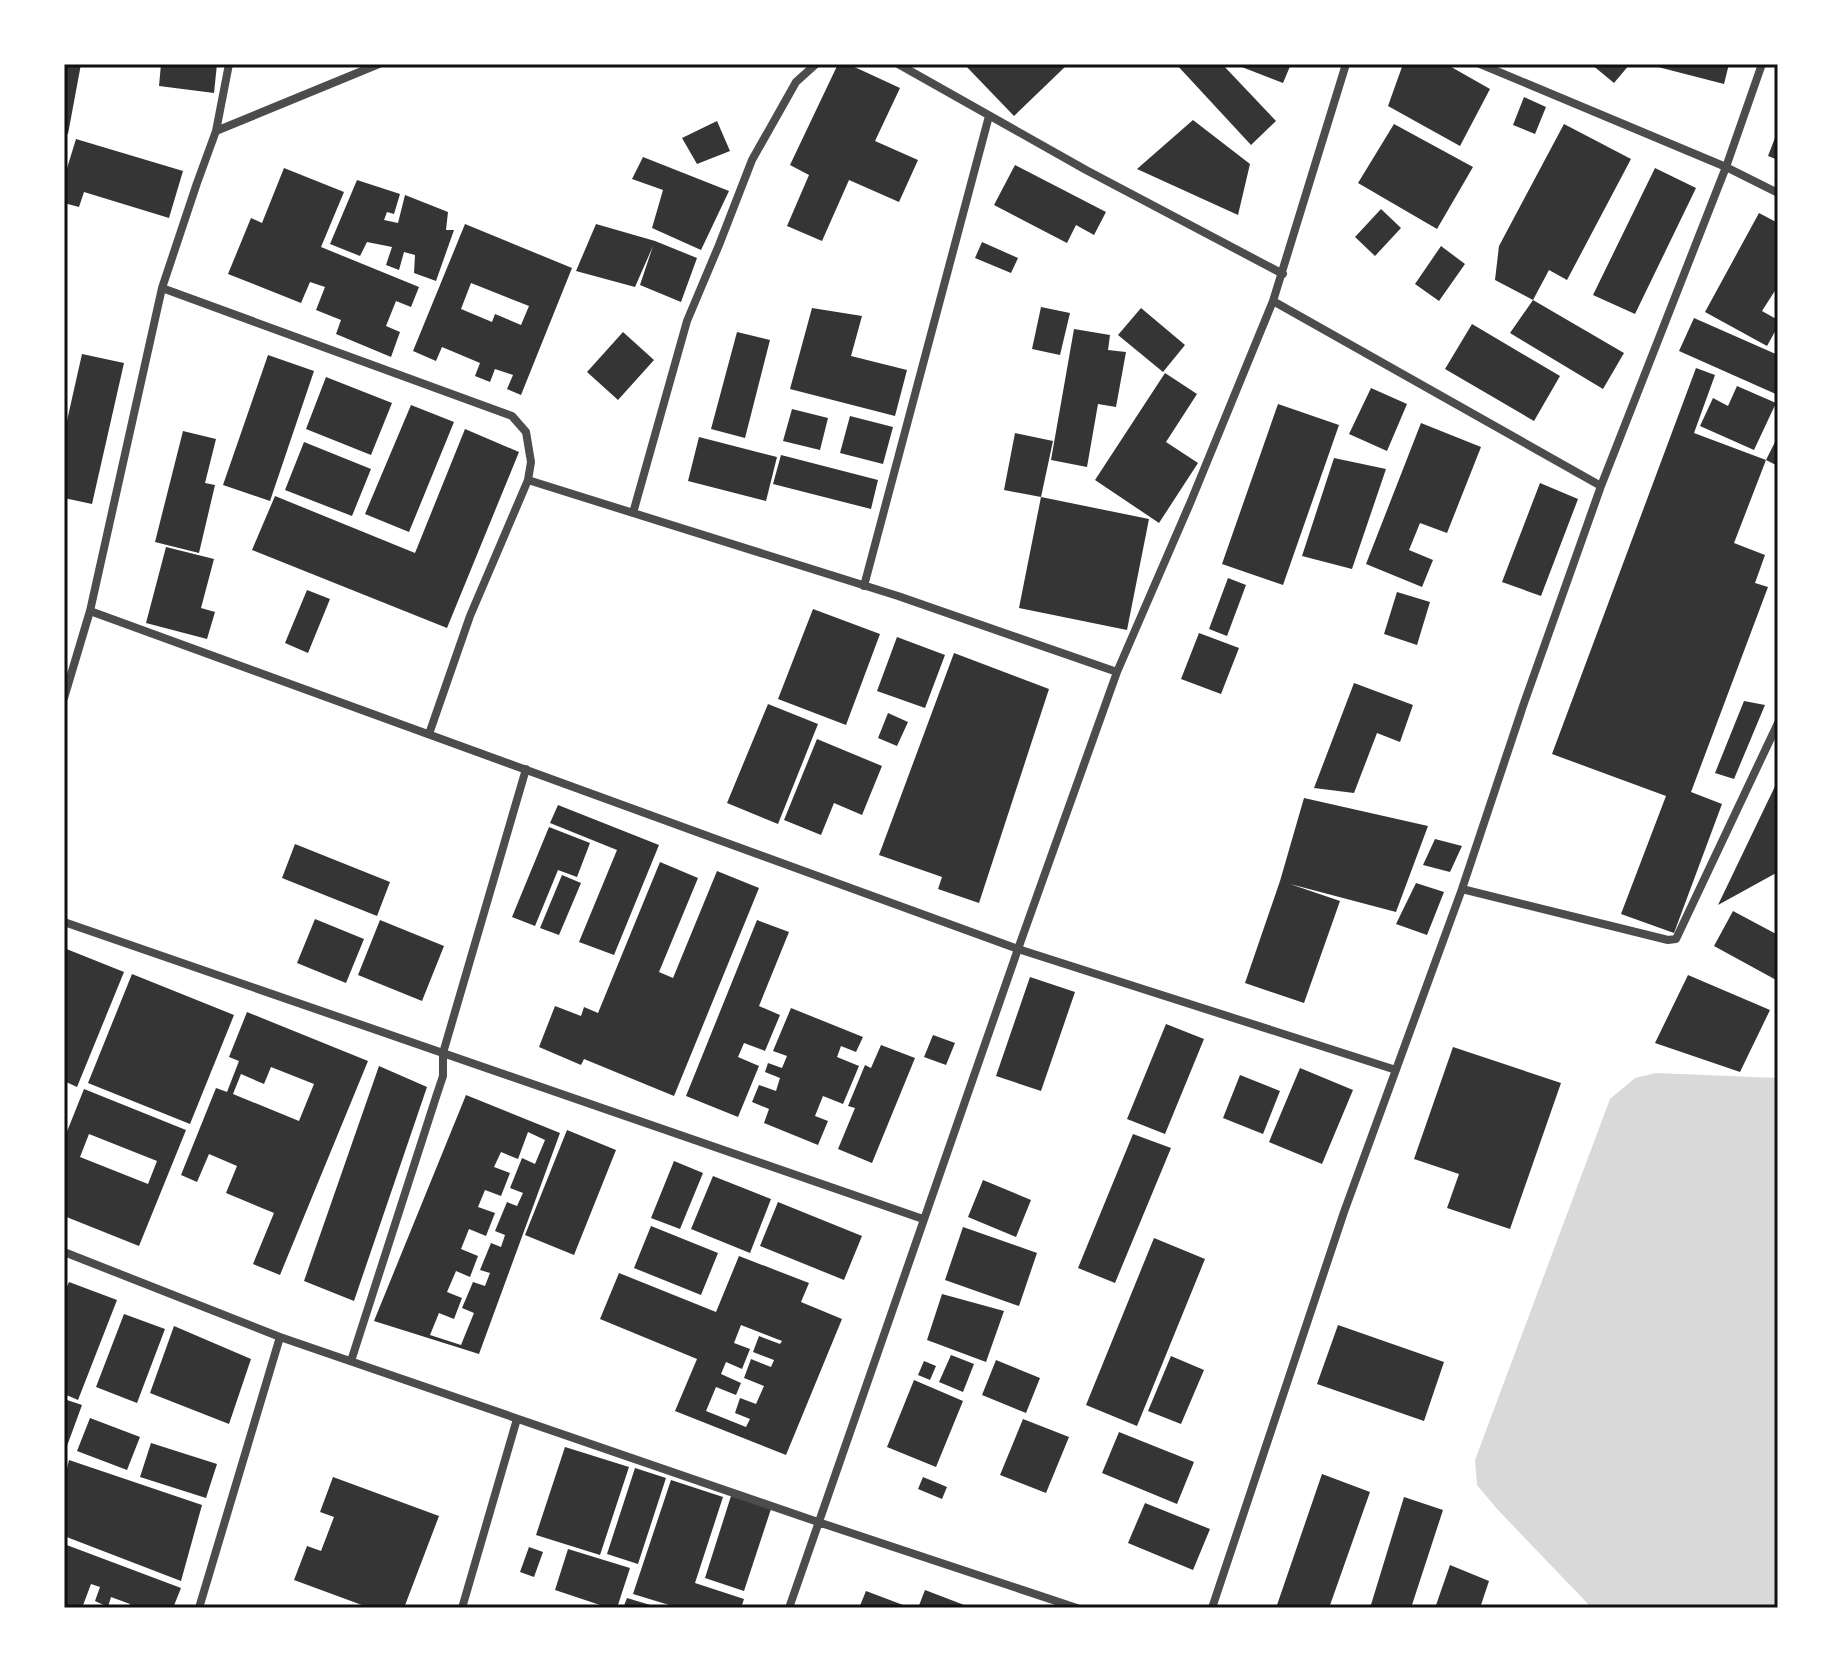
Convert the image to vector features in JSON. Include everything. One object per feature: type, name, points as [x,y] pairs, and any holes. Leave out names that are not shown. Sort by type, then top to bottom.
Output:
[{"type":"street","points":[[64,698],[90,611],[162,288],[216,131],[229,64]]},
{"type":"street","points":[[216,131],[379,64]]},
{"type":"street","points":[[633,513],[687,321],[752,160],[796,82],[816,64]]},
{"type":"street","points":[[898,64],[1086,170],[1283,274]]},
{"type":"street","points":[[789,1608],[1117,672],[1197,487],[1283,274],[1346,64]]},
{"type":"street","points":[[1480,64],[1726,167],[1778,193]]},
{"type":"street","points":[[1212,1608],[1344,1212],[1462,889],[1601,486],[1726,167],[1762,64]]},
{"type":"street","points":[[864,586],[989,116]]},
{"type":"street","points":[[162,288],[512,416],[526,432],[531,462],[528,480],[470,616],[429,734]]},
{"type":"street","points":[[1273,301],[1601,486]]},
{"type":"street","points":[[528,480],[864,586],[1117,672]]},
{"type":"street","points":[[90,611],[1018,949],[1396,1070]]},
{"type":"street","points":[[1462,889],[1668,940],[1676,939],[1778,723]]},
{"type":"street","points":[[351,1361],[443,1076],[443,1053],[526,769]]},
{"type":"street","points":[[64,922],[923,1219]]},
{"type":"street","points":[[64,1252],[280,1337],[1077,1608]]},
{"type":"street","points":[[199,1608],[280,1337]]},
{"type":"street","points":[[462,1608],[517,1419]]},
{"type":"shaded area","points":[[1656,1073],[1778,1078],[1778,1608],[1592,1608],[1477,1485],[1475,1460],[1610,1099],[1635,1078]]},
{"type":"building","points":[[64,64],[81,64],[68,134],[64,133]]},
{"type":"building","points":[[161,64],[217,64],[214,93],[159,86]]},
{"type":"building","points":[[838,64],[848,64],[900,88],[875,141],[918,160],[899,202],[849,180],[822,241],[787,226],[809,175],[790,165]]},
{"type":"building","points":[[964,64],[1068,64],[1014,116]]},
{"type":"building","points":[[1176,64],[1222,64],[1276,121],[1251,145]]},
{"type":"building","points":[[1234,64],[1291,64],[1283,83]]},
{"type":"building","points":[[1403,64],[1446,64],[1490,89],[1460,146],[1388,106]]},
{"type":"building","points":[[1591,64],[1630,64],[1614,83]]},
{"type":"building","points":[[1659,64],[1729,64],[1724,84],[1658,67]]},
{"type":"building","points":[[1524,97],[1546,107],[1535,134],[1513,125]]},
{"type":"building","points":[[1193,120],[1250,164],[1238,215],[1137,169]]},
{"type":"building","points":[[717,121],[730,151],[697,164],[682,138]]},
{"type":"building","points":[[1394,124],[1473,167],[1437,229],[1358,183]]},
{"type":"building","points":[[1564,124],[1631,159],[1567,280],[1549,270],[1533,300],[1495,280],[1499,246]]},
{"type":"building","points":[[1778,130],[1778,160],[1768,156]]},
{"type":"building","points":[[76,139],[183,171],[169,218],[84,192],[79,207],[64,203],[64,178]]},
{"type":"building","points":[[643,157],[729,191],[701,250],[652,228],[663,190],[632,179]]},
{"type":"building","points":[[1015,165],[1106,212],[1094,235],[1076,225],[1067,243],[994,205]]},
{"type":"building","points":[[284,168],[344,192],[321,247],[419,287],[411,307],[396,301],[386,326],[400,332],[391,357],[336,334],[341,320],[316,310],[325,287],[310,282],[301,303],[228,274],[251,218],[262,223]]},
{"type":"building","points":[[1655,168],[1696,188],[1635,314],[1593,295]]},
{"type":"building","points":[[357,180],[400,194],[394,214],[387,212],[384,220],[398,223],[405,195],[448,212],[446,230],[454,230],[436,281],[414,273],[415,255],[404,252],[399,270],[386,265],[392,247],[367,242],[360,256],[330,244]]},
{"type":"building","points":[[1381,209],[1401,228],[1375,256],[1355,237]]},
{"type":"building","points":[[1759,213],[1778,223],[1778,286],[1762,311],[1778,320],[1778,326],[1767,346],[1705,312]]},
{"type":"building","points":[[465,224],[572,268],[521,395],[507,389],[513,375],[495,369],[490,382],[475,376],[480,363],[442,347],[436,361],[413,351]],"holes":[[[471,283],[529,306],[521,325],[495,314],[492,322],[461,309]]]},
{"type":"building","points":[[596,224],[655,241],[697,258],[681,302],[640,285],[653,246],[635,287],[576,271]]},
{"type":"building","points":[[982,242],[1018,258],[1011,273],[975,258]]},
{"type":"building","points":[[1441,246],[1465,264],[1439,301],[1415,284]]},
{"type":"building","points":[[1533,300],[1624,353],[1603,389],[1510,333]]},
{"type":"building","points":[[1041,307],[1070,313],[1060,355],[1032,349]]},
{"type":"building","points":[[812,308],[862,316],[851,356],[907,370],[895,416],[790,389]]},
{"type":"building","points":[[1141,308],[1185,345],[1163,372],[1118,335]]},
{"type":"building","points":[[1694,318],[1778,355],[1778,395],[1679,351]]},
{"type":"building","points":[[1472,324],[1560,376],[1534,421],[1445,369]]},
{"type":"building","points":[[1074,329],[1110,335],[1108,350],[1126,352],[1116,407],[1098,404],[1087,467],[1051,460]]},
{"type":"building","points":[[623,332],[654,360],[618,400],[587,372]]},
{"type":"building","points":[[737,332],[770,340],[745,438],[711,429]]},
{"type":"building","points":[[82,354],[124,363],[92,504],[64,498],[64,434]]},
{"type":"building","points":[[268,355],[314,371],[270,501],[223,485]]},
{"type":"building","points":[[1696,368],[1715,375],[1694,433],[1766,460],[1734,543],[1765,555],[1755,583],[1768,587],[1691,792],[1722,804],[1674,933],[1621,914],[1666,796],[1552,754]]},
{"type":"building","points":[[1165,373],[1197,394],[1166,442],[1198,463],[1159,523],[1095,480]]},
{"type":"building","points":[[326,377],[392,403],[371,455],[306,429]]},
{"type":"building","points":[[1737,386],[1776,403],[1754,450],[1700,426],[1713,398],[1728,406]]},
{"type":"building","points":[[1371,388],[1407,404],[1387,451],[1349,434]]},
{"type":"building","points":[[1278,404],[1339,425],[1283,585],[1222,564]]},
{"type":"building","points":[[411,405],[454,422],[409,532],[365,514]]},
{"type":"building","points":[[792,409],[828,418],[820,450],[783,441]]},
{"type":"building","points":[[850,416],[893,427],[883,464],[840,453]]},
{"type":"building","points":[[1421,423],[1481,447],[1447,533],[1420,523],[1409,550],[1433,560],[1422,587],[1366,564]]},
{"type":"building","points":[[465,429],[519,452],[447,628],[252,550],[275,496],[415,553]]},
{"type":"building","points":[[183,431],[216,439],[205,483],[215,485],[199,553],[155,542]]},
{"type":"building","points":[[1015,433],[1053,441],[1041,497],[1004,490]]},
{"type":"building","points":[[1778,436],[1778,466],[1766,460]]},
{"type":"building","points":[[699,437],[777,457],[766,501],[688,481]]},
{"type":"building","points":[[304,442],[371,469],[352,516],[285,490]]},
{"type":"building","points":[[781,455],[878,480],[871,509],[773,484]]},
{"type":"building","points":[[1334,458],[1386,469],[1352,569],[1302,556]]},
{"type":"building","points":[[1540,483],[1578,499],[1541,596],[1502,582]]},
{"type":"building","points":[[1041,497],[1149,519],[1127,630],[1019,608]]},
{"type":"building","points":[[166,547],[214,559],[201,608],[215,612],[207,639],[146,623]]},
{"type":"building","points":[[1228,578],[1246,585],[1227,636],[1209,629]]},
{"type":"building","points":[[307,590],[330,599],[308,653],[285,643]]},
{"type":"building","points":[[1397,592],[1430,602],[1417,645],[1384,634]]},
{"type":"building","points":[[813,609],[880,634],[846,725],[778,699]]},
{"type":"building","points":[[1199,633],[1239,648],[1221,694],[1181,679]]},
{"type":"building","points":[[897,637],[945,655],[925,708],[877,691]]},
{"type":"building","points":[[954,653],[1049,689],[979,903],[938,889],[942,877],[879,855]]},
{"type":"building","points":[[1354,683],[1413,705],[1400,742],[1377,733],[1354,793],[1314,788]]},
{"type":"building","points":[[1744,701],[1765,705],[1734,779],[1715,773]]},
{"type":"building","points":[[768,704],[818,724],[778,824],[727,803]]},
{"type":"building","points":[[888,713],[908,722],[897,746],[878,738]]},
{"type":"building","points":[[817,739],[882,766],[862,815],[834,803],[821,835],[784,820]]},
{"type":"building","points":[[1778,780],[1778,872],[1718,905]]},
{"type":"building","points":[[1304,798],[1428,826],[1396,912],[1290,884],[1340,901],[1304,1003],[1245,983]]},
{"type":"building","points":[[558,805],[659,845],[614,955],[579,942],[617,850],[550,823]]},
{"type":"building","points":[[549,827],[590,843],[577,877],[558,870],[535,926],[512,917]]},
{"type":"building","points":[[1435,839],[1462,846],[1450,872],[1423,865]]},
{"type":"building","points":[[295,844],[390,882],[377,916],[282,878]]},
{"type":"building","points":[[660,862],[698,878],[659,972],[673,978],[717,871],[759,888],[674,1096],[584,1059],[581,1065],[539,1047],[555,1006],[581,1016],[584,1007],[598,1013]]},
{"type":"building","points":[[562,875],[581,883],[559,935],[540,928]]},
{"type":"building","points":[[1416,883],[1444,892],[1427,935],[1396,924]]},
{"type":"building","points":[[1733,911],[1778,935],[1778,981],[1714,946]]},
{"type":"building","points":[[315,919],[364,939],[346,983],[297,963]]},
{"type":"building","points":[[380,920],[444,946],[422,1001],[358,975]]},
{"type":"building","points":[[757,920],[789,932],[759,1006],[780,1015],[765,1051],[744,1043],[738,1057],[759,1066],[738,1117],[686,1096]]},
{"type":"building","points":[[64,948],[124,972],[77,1087],[64,1081]]},
{"type":"building","points":[[132,974],[234,1015],[190,1124],[88,1083]]},
{"type":"building","points":[[1688,975],[1770,1010],[1740,1072],[1655,1043]]},
{"type":"building","points":[[1030,977],[1075,992],[1041,1091],[996,1076]]},
{"type":"building","points":[[791,1008],[863,1037],[856,1052],[841,1046],[837,1057],[859,1066],[843,1104],[823,1096],[815,1116],[828,1121],[818,1145],[764,1123],[769,1109],[752,1102],[759,1085],[776,1091],[780,1078],[765,1072],[768,1063],[782,1068],[787,1056],[773,1051]]},
{"type":"building","points":[[247,1012],[368,1061],[280,1275],[253,1264],[274,1213],[226,1193],[237,1166],[209,1154],[197,1182],[181,1175],[216,1088],[227,1092],[239,1061],[229,1057]],"holes":[[[271,1067],[314,1084],[299,1121],[233,1094],[241,1074],[264,1084]]]},
{"type":"building","points":[[1166,1024],[1204,1039],[1165,1134],[1127,1119]]},
{"type":"building","points":[[933,1035],[955,1043],[946,1065],[924,1057]]},
{"type":"building","points":[[881,1045],[915,1058],[872,1163],[838,1149],[855,1108],[848,1106],[865,1065],[871,1068]]},
{"type":"building","points":[[1453,1047],[1561,1083],[1510,1229],[1447,1208],[1459,1174],[1414,1159]]},
{"type":"building","points":[[379,1066],[427,1087],[354,1301],[304,1281]]},
{"type":"building","points":[[1300,1068],[1353,1090],[1322,1164],[1269,1142]]},
{"type":"building","points":[[1240,1075],[1280,1091],[1263,1134],[1223,1118]]},
{"type":"building","points":[[84,1089],[186,1130],[139,1246],[64,1216],[64,1139]],"holes":[[[89,1134],[157,1161],[148,1184],[80,1157]]]},
{"type":"building","points":[[466,1095],[560,1133],[479,1354],[374,1321]],"holes":[[[528,1132],[545,1140],[535,1164],[522,1158],[510,1188],[523,1193],[517,1206],[507,1202],[495,1231],[505,1235],[501,1247],[491,1243],[480,1270],[490,1273],[485,1286],[473,1282],[462,1308],[474,1313],[461,1345],[430,1335],[439,1313],[454,1319],[462,1298],[447,1292],[456,1271],[470,1277],[478,1256],[461,1249],[469,1229],[486,1236],[495,1213],[478,1207],[485,1190],[501,1196],[510,1173],[494,1167],[501,1152],[518,1159]]]},
{"type":"building","points":[[567,1130],[616,1150],[574,1255],[525,1235]]},
{"type":"building","points":[[1133,1134],[1171,1148],[1115,1283],[1078,1268]]},
{"type":"building","points":[[674,1161],[703,1173],[680,1229],[651,1218]]},
{"type":"building","points":[[713,1176],[771,1199],[750,1253],[691,1229]]},
{"type":"building","points":[[983,1180],[1031,1200],[1016,1237],[968,1217]]},
{"type":"building","points":[[778,1202],[862,1236],[844,1280],[760,1246]]},
{"type":"building","points":[[651,1226],[718,1253],[701,1295],[634,1268]]},
{"type":"building","points":[[963,1227],[1037,1253],[1019,1306],[945,1280]]},
{"type":"building","points":[[1154,1238],[1205,1259],[1137,1426],[1086,1405]]},
{"type":"building","points":[[739,1256],[809,1283],[801,1302],[842,1319],[786,1455],[675,1411],[697,1359],[600,1319],[619,1273],[716,1312]],"holes":[[[741,1325],[782,1341],[780,1344],[759,1336],[753,1352],[774,1360],[771,1367],[751,1359],[744,1378],[764,1386],[756,1404],[740,1398],[735,1413],[750,1419],[746,1427],[706,1411],[716,1387],[736,1395],[741,1383],[721,1374],[726,1362],[742,1369],[750,1349],[734,1343]]]},
{"type":"building","points":[[69,1282],[117,1300],[78,1400],[64,1394],[64,1294]]},
{"type":"building","points":[[942,1294],[1004,1311],[986,1362],[927,1340]]},
{"type":"building","points":[[124,1314],[165,1329],[137,1403],[96,1387]]},
{"type":"building","points":[[1338,1325],[1444,1362],[1424,1421],[1317,1384]]},
{"type":"building","points":[[174,1326],[251,1359],[229,1424],[150,1393]]},
{"type":"building","points":[[951,1355],[974,1364],[963,1392],[939,1382]]},
{"type":"building","points":[[1171,1356],[1204,1370],[1181,1424],[1148,1411]]},
{"type":"building","points":[[996,1360],[1040,1378],[1026,1413],[982,1395]]},
{"type":"building","points":[[924,1361],[936,1366],[930,1380],[918,1375]]},
{"type":"building","points":[[914,1380],[963,1401],[936,1467],[887,1447]]},
{"type":"building","points":[[64,1399],[82,1405],[67,1446],[64,1445]]},
{"type":"building","points":[[90,1418],[140,1437],[127,1470],[77,1451]]},
{"type":"building","points":[[1023,1419],[1069,1437],[1046,1493],[1000,1475]]},
{"type":"building","points":[[1119,1432],[1194,1462],[1177,1504],[1102,1473]]},
{"type":"building","points":[[151,1443],[217,1464],[206,1498],[140,1477]]},
{"type":"building","points":[[565,1447],[629,1467],[600,1555],[536,1535]]},
{"type":"building","points":[[69,1460],[202,1505],[181,1581],[64,1536],[64,1481]]},
{"type":"building","points":[[635,1468],[666,1478],[638,1564],[607,1554]]},
{"type":"building","points":[[1322,1474],[1370,1492],[1329,1608],[1276,1608]]},
{"type":"building","points":[[333,1477],[439,1516],[404,1608],[370,1608],[294,1580],[307,1546],[321,1551],[334,1517],[320,1512]]},
{"type":"building","points":[[923,1477],[947,1487],[942,1499],[918,1489]]},
{"type":"building","points":[[671,1480],[723,1497],[695,1583],[744,1599],[741,1608],[679,1608],[633,1594]]},
{"type":"building","points":[[731,1496],[771,1509],[744,1591],[705,1578]]},
{"type":"building","points":[[1404,1497],[1443,1510],[1411,1608],[1370,1608]]},
{"type":"building","points":[[1145,1503],[1210,1529],[1193,1570],[1128,1543]]},
{"type":"building","points":[[64,1544],[181,1588],[173,1608],[129,1608],[130,1604],[111,1597],[108,1607],[95,1601],[100,1587],[91,1584],[82,1608],[64,1608]]},
{"type":"building","points":[[529,1547],[543,1552],[534,1577],[520,1572]]},
{"type":"building","points":[[568,1549],[630,1568],[617,1608],[555,1590]]},
{"type":"building","points":[[1450,1565],[1489,1581],[1480,1608],[1435,1608]]},
{"type":"building","points":[[925,1590],[972,1608],[918,1608]]},
{"type":"building","points":[[866,1591],[911,1608],[859,1608]]},
{"type":"building","points":[[627,1598],[657,1607],[657,1608],[623,1608]]}]
